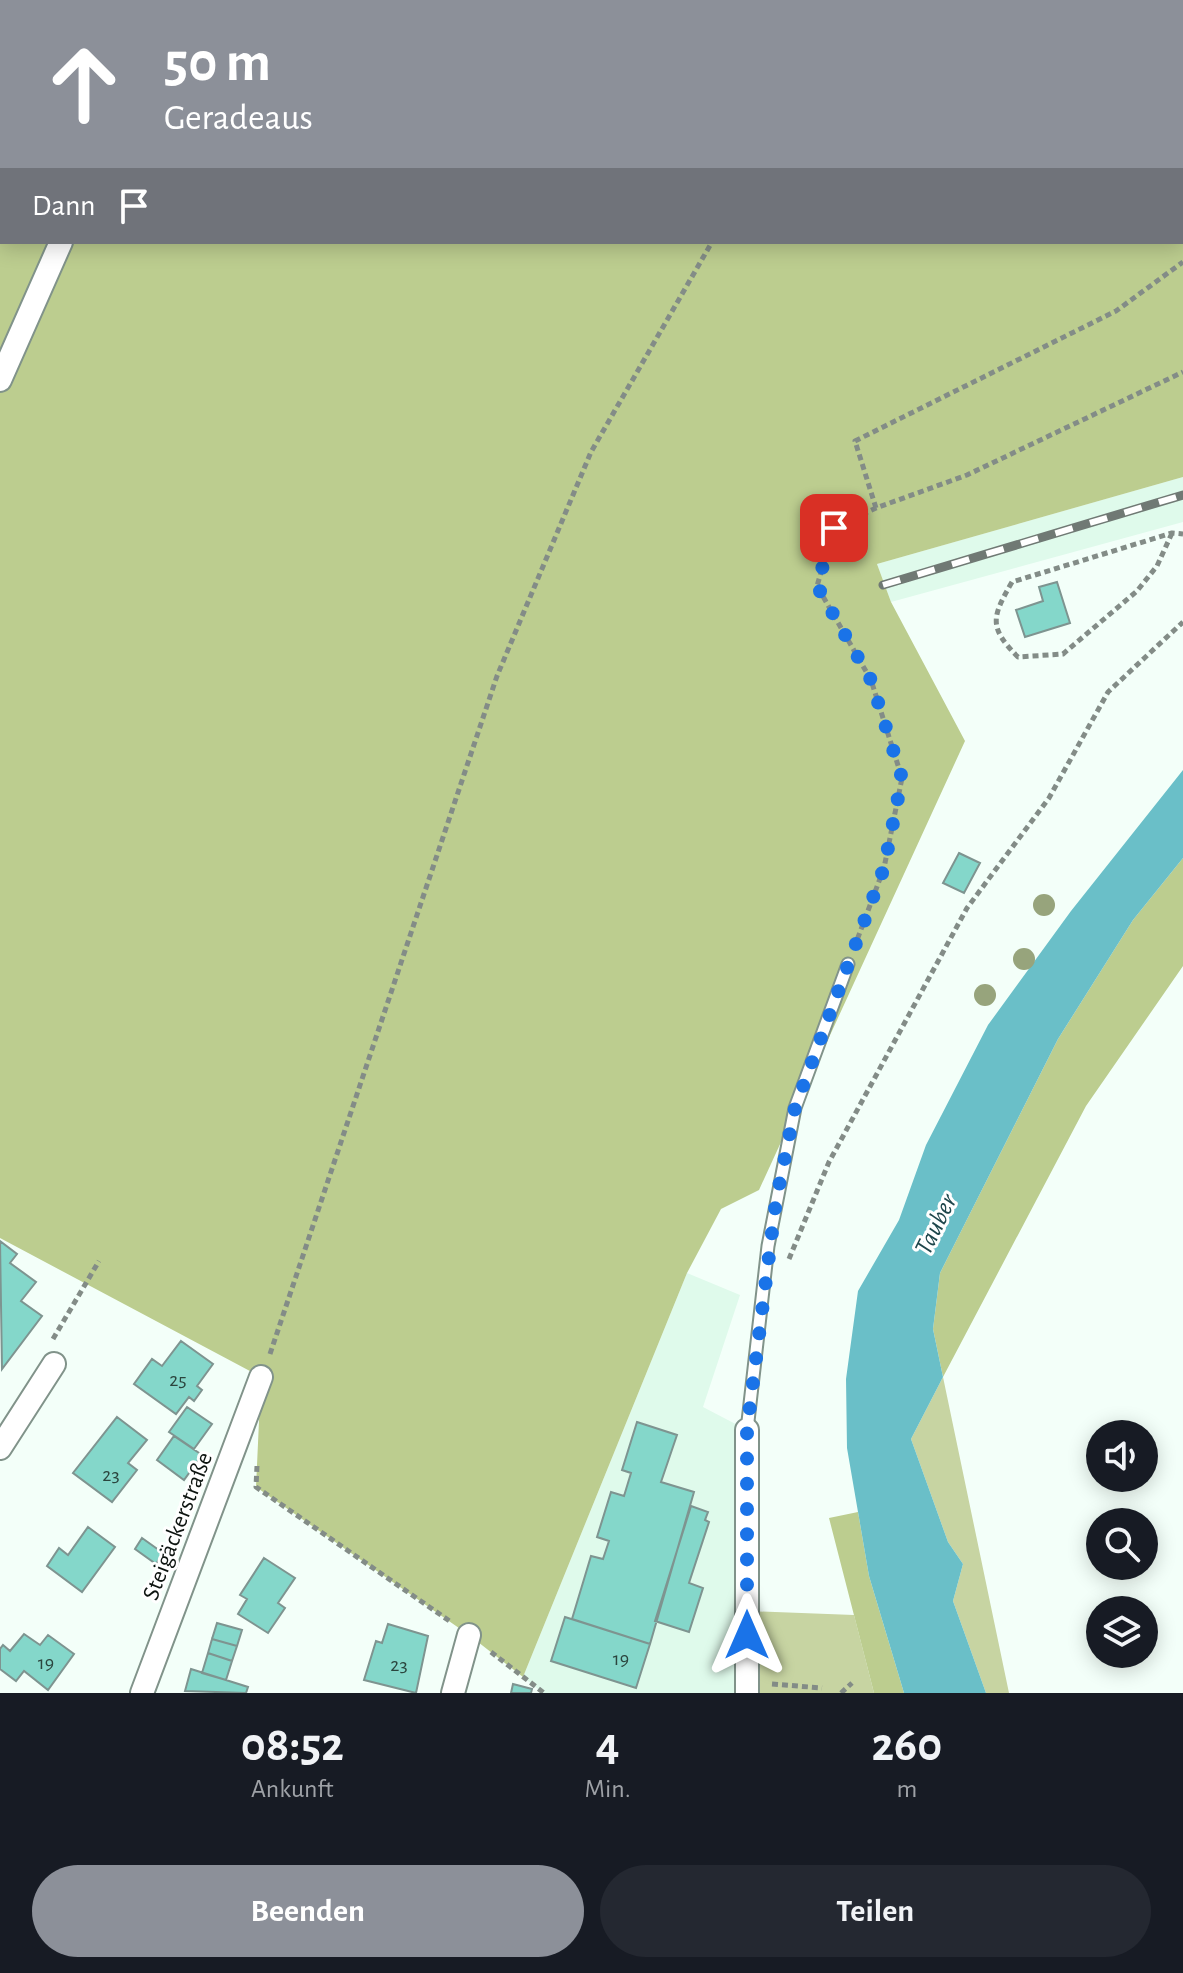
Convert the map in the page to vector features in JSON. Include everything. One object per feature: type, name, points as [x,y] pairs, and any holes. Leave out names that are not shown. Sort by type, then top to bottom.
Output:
[{"type":"street","points":[[0,380],[60,244]]},
{"type":"street","points":[[0,1448],[54,1364]]},
{"type":"street","name":"Steigäckerstraße","points":[[142,1693],[261,1377]]},
{"type":"street","points":[[747,1430],[747,1688]]},
{"type":"street","points":[[453,1693],[469,1635]]},
{"type":"lane","points":[[747,1430],[768,1246],[795,1108],[848,964]]},
{"type":"path","points":[[261,1377],[497,676],[591,452],[711,244]]},
{"type":"path","points":[[876,508],[855,441],[1116,311],[1183,262]]},
{"type":"path","points":[[848,964],[884,868],[902,778],[871,680],[817,586],[834,528],[876,508],[967,475],[1183,372]]},
{"type":"path","points":[[1172,533],[1157,566],[1137,591],[1063,654],[1018,657],[999,638],[995,611],[1012,582],[1172,533],[1183,534]]},
{"type":"path","points":[[787,1262],[829,1162],[967,908],[1049,798],[1108,692],[1183,622]]},
{"type":"path","points":[[54,1364],[46,1351],[99,1261]]},
{"type":"path","points":[[258,1456],[256,1487],[469,1635],[544,1693]]},
{"type":"path","points":[[841,1693],[852,1683]]},
{"type":"path","points":[[747,1688],[822,1688]]},
{"type":"shaded area","points":[[1183,477],[1183,522],[891,602],[877,564]]},
{"type":"shaded area","points":[[687,1273],[740,1295],[703,1407],[747,1430],[747,1693],[543,1693],[523,1677]]},
{"type":"green space","points":[[0,244],[1183,244],[1183,477],[877,564],[891,602],[965,741],[759,1190],[721,1209],[687,1273],[523,1677],[469,1635],[256,1487],[261,1377],[0,1238]]},
{"type":"green space","points":[[1183,858],[1183,966],[1086,1106],[943,1377],[933,1329],[940,1273],[1058,1039],[1133,920]]},
{"type":"green space","points":[[943,1377],[1009,1693],[986,1693],[953,1601],[963,1564],[948,1542],[911,1439]]},
{"type":"green space","points":[[858,1512],[869,1576],[904,1693],[874,1693],[829,1518]]},
{"type":"green space","points":[[747,1611],[854,1615],[874,1693],[747,1693]]},
{"type":"water","name":"Tauber","points":[[1183,770],[1183,858],[1133,920],[1058,1039],[940,1273],[933,1329],[943,1377],[911,1439],[948,1542],[963,1564],[953,1601],[986,1693],[904,1693],[869,1576],[847,1448],[846,1379],[858,1291],[899,1220],[926,1145],[988,1025],[1071,911]]},
{"type":"building","points":[[1057,582],[1070,623],[1025,637],[1016,610],[1043,601],[1039,587]]},
{"type":"building","points":[[959,853],[980,863],[964,893],[943,883]]},
{"type":"building","points":[[0,1241],[17,1254],[10,1263],[36,1282],[21,1301],[42,1316],[2,1369]]},
{"type":"building","points":[[181,1341],[213,1364],[197,1386],[202,1390],[194,1401],[189,1397],[176,1414],[134,1384],[152,1359],[162,1366]]},
{"type":"building","points":[[187,1407],[212,1424],[194,1449],[169,1432]]},
{"type":"building","points":[[117,1417],[147,1440],[128,1463],[137,1470],[112,1502],[73,1473]]},
{"type":"building","points":[[637,1422],[677,1435],[661,1482],[694,1492],[650,1644],[572,1619],[591,1556],[603,1559],[609,1541],[597,1537],[611,1492],[624,1496],[631,1473],[622,1470]]},
{"type":"building","points":[[174,1436],[202,1455],[184,1480],[157,1460]]},
{"type":"building","points":[[691,1506],[708,1512],[705,1520],[709,1522],[689,1583],[703,1588],[689,1632],[655,1621]]},
{"type":"building","points":[[88,1527],[115,1547],[82,1592],[47,1566],[59,1548],[68,1555]]},
{"type":"building","points":[[142,1538],[163,1553],[156,1564],[135,1549]]},
{"type":"building","points":[[264,1558],[295,1578],[278,1603],[285,1608],[268,1633],[238,1614],[247,1599],[240,1595]]},
{"type":"building","points":[[565,1617],[650,1644],[636,1688],[551,1661]]},
{"type":"building","points":[[217,1623],[242,1630],[237,1646],[212,1639]]},
{"type":"building","points":[[388,1624],[428,1636],[416,1693],[364,1680],[376,1641],[382,1643]]},
{"type":"building","points":[[24,1634],[40,1645],[48,1635],[74,1654],[48,1690],[24,1671],[16,1681],[0,1669],[0,1649],[3,1645],[10,1651]]},
{"type":"building","points":[[212,1639],[237,1646],[232,1661],[208,1653]]},
{"type":"building","points":[[208,1653],[232,1661],[226,1680],[202,1673]]},
{"type":"building","points":[[191,1669],[248,1687],[246,1693],[185,1691]]},
{"type":"building","points":[[513,1684],[532,1689],[531,1693],[511,1693]]},
{"type":"railway","points":[[883,585],[1183,495]]},
{"type":"route","points":[[747,1635],[747,1430],[759,1314],[776,1201],[795,1108],[884,868],[902,778],[871,680],[817,586],[834,528]]}]
